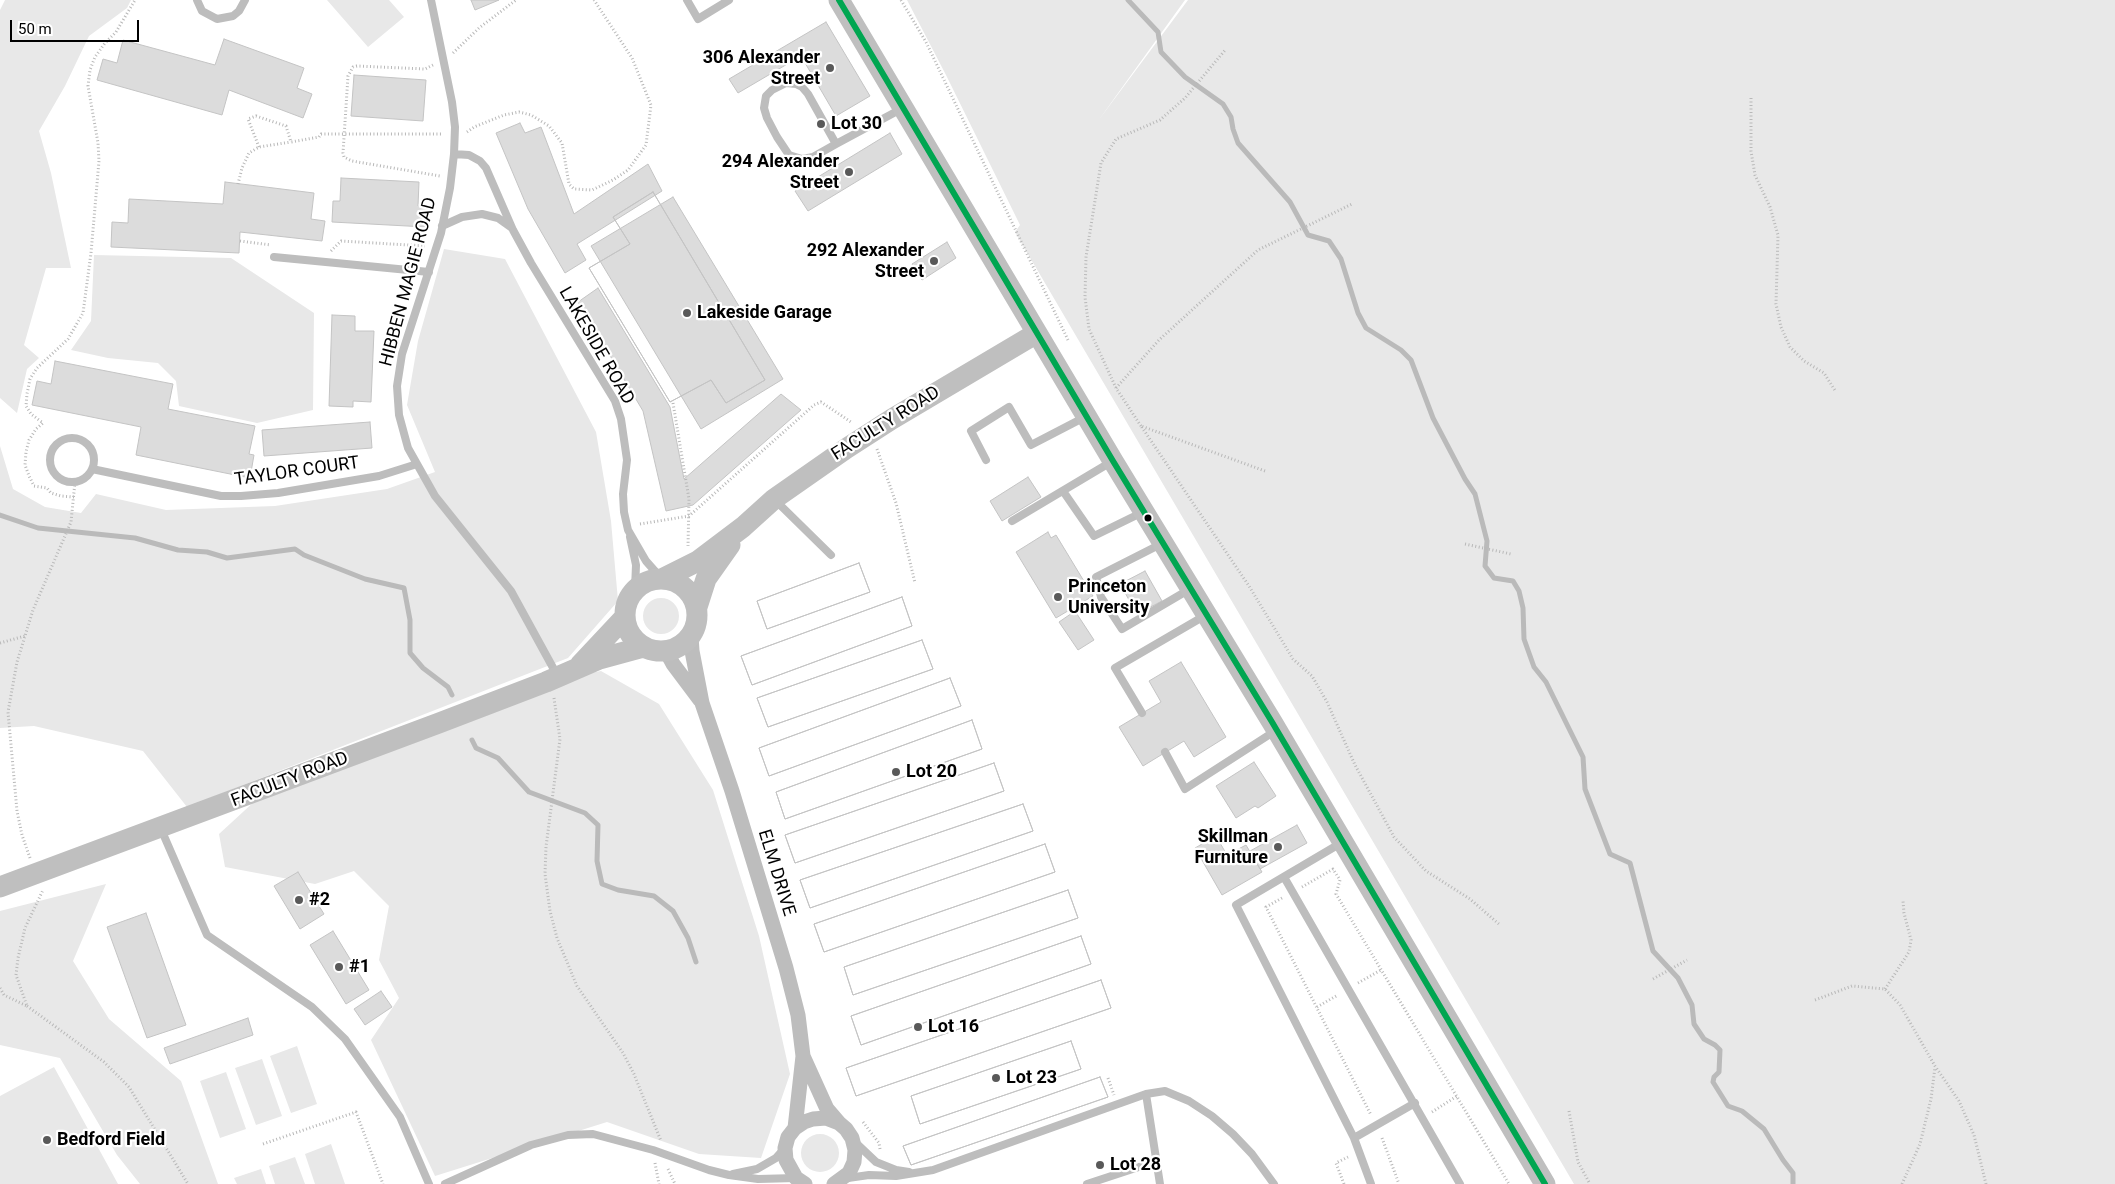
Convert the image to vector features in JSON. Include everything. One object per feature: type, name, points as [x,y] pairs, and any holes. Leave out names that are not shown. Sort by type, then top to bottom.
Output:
[{"type":"street","points":[[838,0],[1113,461],[1277,730],[1546,1184]]},
{"type":"street","name":"FACULTY ROAD","points":[[662,579],[698,561],[808,474],[892,419],[1037,332]]},
{"type":"street","name":"FACULTY ROAD","points":[[697,607],[706,579],[743,527]]},
{"type":"street","points":[[662,579],[674,581],[684,587],[692,596],[697,607],[696,626],[692,636],[676,648],[666,651],[654,651],[643,647],[633,639],[627,629],[625,617],[627,602],[635,589],[652,580],[662,579]]},
{"type":"street","name":"FACULTY ROAD","points":[[0,887],[556,686],[579,667],[625,617]]},
{"type":"street","name":"ELM DRIVE","points":[[692,636],[692,651],[702,703],[732,791],[786,968],[798,1014],[804,1056],[795,1128],[788,1137],[785,1148]]},
{"type":"street","name":"FACULTY ROAD","points":[[579,667],[643,647]]},
{"type":"street","name":"ELM DRIVE","points":[[666,651],[673,664],[702,703]]},
{"type":"street","name":"ELM DRIVE","points":[[804,1056],[828,1109],[852,1138]]},
{"type":"street","points":[[795,1128],[813,1118],[826,1118],[838,1123]]},
{"type":"street","points":[[836,1183],[849,1173],[854,1162],[855,1150],[852,1138]]},
{"type":"street","points":[[785,1148],[786,1160],[802,1182]]},
{"type":"lane","points":[[197,0],[202,11],[217,19],[233,16],[239,11],[245,0]]},
{"type":"lane","name":"HIBBEN MAGIE ROAD","points":[[431,0],[452,102],[454,154],[450,188],[442,226],[402,354],[398,386],[399,415],[408,448],[435,496],[511,591],[556,686]]},
{"type":"lane","points":[[687,0],[698,19],[729,0]]},
{"type":"lane","points":[[836,144],[802,87],[786,83],[772,90],[766,96],[764,108],[767,118],[789,154],[802,159],[813,157],[903,108]]},
{"type":"lane","name":"LAKESIDE ROAD","points":[[454,154],[469,155],[480,161],[486,168],[513,230],[531,263],[614,401],[621,419],[626,460],[623,494],[628,530],[646,561],[662,579]]},
{"type":"lane","points":[[442,226],[462,217],[482,214],[498,218],[513,230]]},
{"type":"lane","points":[[274,257],[429,272]]},
{"type":"lane","points":[[986,460],[971,431],[1009,407],[1031,445],[1086,416]]},
{"type":"lane","points":[[73,438],[86,443],[94,455],[92,470],[82,480],[75,482],[60,479],[51,468],[51,453],[59,442],[73,438]]},
{"type":"lane","points":[[1012,521],[1113,461]]},
{"type":"lane","name":"TAYLOR COURT","points":[[92,470],[221,496],[241,496],[278,493],[379,476],[417,464]]},
{"type":"lane","points":[[1064,491],[1094,536],[1144,511]]},
{"type":"lane","points":[[774,499],[831,555]]},
{"type":"lane","points":[[628,530],[636,565],[635,589]]},
{"type":"lane","points":[[1163,543],[1096,577],[1101,597],[1122,629],[1191,588]]},
{"type":"lane","points":[[1142,713],[1115,668],[1207,614]]},
{"type":"lane","points":[[1165,752],[1185,789],[1277,730]]},
{"type":"lane","points":[[161,829],[207,935],[312,1008],[344,1039],[400,1117],[429,1184]]},
{"type":"lane","points":[[1343,842],[1236,905],[1354,1138],[1371,1184]]},
{"type":"lane","points":[[1284,877],[1460,1184]]},
{"type":"lane","points":[[836,1183],[859,1176],[896,1176],[921,1173],[1146,1094],[1159,1092],[1171,1093],[1189,1101],[1212,1116],[1233,1134],[1271,1182]]},
{"type":"lane","points":[[1146,1094],[1161,1183]]},
{"type":"lane","points":[[1354,1138],[1414,1103]]},
{"type":"lane","points":[[445,1184],[531,1145],[568,1135],[593,1134],[653,1150],[729,1175],[758,1180],[802,1182]]},
{"type":"lane","points":[[852,1138],[869,1156],[882,1164],[896,1170],[921,1173]]},
{"type":"lane","points":[[729,1175],[757,1169],[776,1158],[785,1148]]},
{"type":"lane","points":[[1087,1184],[1157,1161]]},
{"type":"path","points":[[74,497],[61,496],[51,493],[47,488],[34,486],[25,465],[26,452],[36,429],[43,422],[31,414],[26,406],[27,394],[30,379],[37,368],[68,339],[83,313],[91,253],[99,161],[98,143],[88,86],[90,70],[96,57],[105,43],[116,32],[135,0]]},
{"type":"path","points":[[441,176],[347,159],[343,152],[348,76],[353,67],[424,69],[453,53],[479,28],[516,0]]},
{"type":"path","points":[[238,184],[242,168],[249,153],[259,146],[319,137],[321,134],[467,134],[467,130],[504,115],[519,112],[531,115],[549,126],[562,143],[566,158],[566,174],[569,184],[574,189],[592,190],[614,180],[628,170],[646,145],[651,105],[632,58],[594,0]]},
{"type":"path","points":[[901,0],[926,42],[1068,340]]},
{"type":"path","points":[[1226,49],[1188,93],[1160,120],[1116,139],[1101,162],[1086,257],[1085,298],[1089,329],[1116,388],[1249,586],[1293,659],[1312,676],[1327,702],[1355,764],[1394,837],[1426,871],[1470,899],[1500,925]]},
{"type":"path","points":[[1750,98],[1750,151],[1755,175],[1770,207],[1778,235],[1776,304],[1781,327],[1790,347],[1804,361],[1824,373],[1836,392]]},
{"type":"path","points":[[259,146],[248,119],[256,116],[286,126],[291,142]]},
{"type":"path","points":[[442,134],[442,142]]},
{"type":"path","points":[[440,183],[441,167]]},
{"type":"path","points":[[1116,388],[1159,340],[1258,250],[1352,204]]},
{"type":"path","points":[[240,240],[279,247]]},
{"type":"path","points":[[327,254],[342,241],[428,246]]},
{"type":"path","points":[[640,524],[689,516],[814,405],[821,402],[851,422]]},
{"type":"path","points":[[672,403],[689,499],[688,552]]},
{"type":"path","points":[[1141,426],[1265,471]]},
{"type":"path","points":[[877,448],[896,502],[915,583]]},
{"type":"path","points":[[32,863],[22,835],[17,811],[8,712],[18,662],[33,610],[72,522],[75,482]]},
{"type":"path","points":[[1465,544],[1511,554]]},
{"type":"path","points":[[0,643],[25,636]]},
{"type":"path","points":[[556,686],[560,739],[546,847],[546,874],[550,911],[557,938],[577,986],[623,1053],[634,1074],[663,1146]]},
{"type":"path","points":[[1300,888],[1334,869],[1340,880],[1336,894],[1509,1184]]},
{"type":"path","points":[[27,1006],[16,975],[18,958],[25,928],[44,892]]},
{"type":"path","points":[[1283,898],[1266,908],[1373,1119]]},
{"type":"path","points":[[1885,989],[1909,952],[1911,940],[1903,901]]},
{"type":"path","points":[[1653,979],[1687,960]]},
{"type":"path","points":[[1356,985],[1381,970]]},
{"type":"path","points":[[1815,1000],[1852,986],[1885,989],[1900,1005],[1935,1066],[1959,1101],[1974,1135],[1986,1184]]},
{"type":"path","points":[[0,988],[4,995],[27,1006],[104,1062],[129,1088],[188,1184]]},
{"type":"path","points":[[1317,1008],[1341,994]]},
{"type":"path","points":[[1902,1184],[1920,1144],[1931,1099],[1935,1066]]},
{"type":"path","points":[[1108,1078],[1114,1095]]},
{"type":"path","points":[[1432,1112],[1457,1096]]},
{"type":"path","points":[[1569,1111],[1578,1162],[1590,1184]]},
{"type":"path","points":[[263,1144],[356,1112],[383,1184]]},
{"type":"path","points":[[863,1122],[879,1143],[881,1151]]},
{"type":"path","points":[[1382,1138],[1399,1184]]},
{"type":"path","points":[[653,1150],[659,1184]]},
{"type":"path","points":[[1344,1184],[1336,1163],[1351,1156]]},
{"type":"path","points":[[668,1168],[675,1184]]},
{"type":"shaded area","points":[[5,0],[131,0],[127,8],[89,36],[65,86],[39,131],[51,173],[71,268],[46,268],[24,345],[39,358],[27,369],[17,413],[0,398],[0,10]]},
{"type":"shaded area","points":[[327,0],[389,0],[404,17],[368,47]]},
{"type":"shaded area","points":[[907,0],[1185,0],[1098,121],[1188,0],[2115,0],[2115,1184],[1574,1184],[1015,232],[1020,225]]},
{"type":"shaded area","points":[[444,249],[505,259],[596,432],[611,521],[618,601],[568,658],[187,807],[143,751],[34,726],[0,728],[0,446],[13,489],[45,507],[81,513],[96,494],[166,510],[275,506],[387,489],[435,472],[407,405],[418,341]]},
{"type":"shaded area","points":[[94,255],[231,258],[314,313],[313,410],[257,423],[179,406],[176,381],[158,363],[108,358],[71,350],[91,321]]},
{"type":"shaded area","points":[[661,598],[668,599],[674,603],[678,609],[678,623],[674,629],[668,633],[661,634],[654,633],[648,629],[644,623],[643,616],[644,609],[648,603],[654,599]]},
{"type":"shaded area","points":[[601,671],[659,704],[713,790],[759,936],[790,1074],[761,1158],[699,1154],[607,1122],[435,1176],[371,1040],[399,998],[379,960],[389,906],[354,871],[315,884],[225,867],[219,834],[256,800],[579,675]]},
{"type":"shaded area","points":[[106,884],[73,961],[109,1019],[181,1081],[218,1184],[140,1184],[117,1155],[60,1058],[0,1045],[0,911]]},
{"type":"shaded area","points":[[297,1046],[317,1104],[291,1113],[270,1056]]},
{"type":"shaded area","points":[[262,1059],[282,1116],[256,1125],[235,1068]]},
{"type":"shaded area","name":"Bedford Field","points":[[54,1067],[118,1184],[0,1184],[0,1096]]},
{"type":"shaded area","points":[[226,1072],[246,1129],[220,1138],[200,1081]]},
{"type":"shaded area","points":[[820,1134],[834,1139],[839,1153],[834,1167],[820,1172],[806,1167],[801,1153],[806,1139]]},
{"type":"shaded area","points":[[331,1144],[345,1184],[315,1184],[305,1154]]},
{"type":"shaded area","points":[[295,1157],[305,1184],[275,1184],[269,1166]]},
{"type":"shaded area","points":[[261,1169],[266,1184],[237,1184],[234,1178]]},
{"type":"building","points":[[471,0],[499,0],[475,10]]},
{"type":"building","name":"306 Alexander Street","points":[[826,22],[870,96],[836,116],[801,56],[738,93],[729,79]]},
{"type":"building","points":[[224,39],[304,68],[297,88],[312,94],[303,118],[229,90],[222,115],[97,80],[103,59],[117,63],[123,40],[215,65]]},
{"type":"building","points":[[354,75],[426,80],[423,121],[351,116]]},
{"type":"building","points":[[520,123],[525,133],[541,127],[574,214],[648,164],[662,191],[577,244],[586,260],[565,273],[528,209],[496,133]]},
{"type":"building","name":"294 Alexander Street","points":[[890,133],[902,154],[808,211],[795,191]]},
{"type":"building","points":[[341,178],[419,182],[418,206],[427,207],[426,227],[332,222],[333,201],[340,201]]},
{"type":"building","points":[[225,182],[314,193],[311,219],[325,221],[322,241],[240,232],[239,253],[111,247],[112,222],[128,223],[129,199],[223,204]]},
{"type":"building","name":"Lakeside Garage","points":[[653,192],[765,380],[726,403],[711,380],[670,402],[589,268],[630,244],[613,217]]},
{"type":"building","name":"Lakeside Garage","points":[[653,192],[765,380],[726,403],[711,380],[670,402],[589,268],[630,244],[613,217]]},
{"type":"building","name":"Lakeside Garage","points":[[673,197],[783,379],[701,429],[591,246]]},
{"type":"building","name":"292 Alexander Street","points":[[947,242],[956,258],[922,280],[912,264]]},
{"type":"building","points":[[598,288],[670,407],[684,479],[781,394],[801,410],[693,505],[666,511],[643,411],[578,302]]},
{"type":"building","points":[[332,315],[355,316],[355,331],[374,331],[371,402],[353,401],[353,407],[329,406]]},
{"type":"building","points":[[55,361],[173,384],[168,409],[255,426],[249,454],[254,455],[250,478],[136,455],[141,427],[32,405],[37,381],[51,384]]},
{"type":"building","points":[[370,422],[372,448],[264,456],[262,430]]},
{"type":"building","points":[[1028,477],[1041,497],[1002,521],[990,501]]},
{"type":"building","points":[[1048,532],[1051,538],[1056,535],[1093,596],[1056,618],[1016,552]]},
{"type":"building","points":[[859,563],[870,592],[767,629],[757,601]]},
{"type":"building","points":[[859,563],[870,592],[767,629],[757,601]]},
{"type":"building","points":[[1145,571],[1162,601],[1137,614],[1120,584]]},
{"type":"building","points":[[902,597],[912,626],[752,685],[741,656]]},
{"type":"building","points":[[902,597],[912,626],[752,685],[741,656]]},
{"type":"building","points":[[1075,611],[1094,640],[1078,650],[1059,622]]},
{"type":"building","points":[[922,640],[933,669],[768,727],[757,698]]},
{"type":"building","points":[[922,640],[933,669],[768,727],[757,698]]},
{"type":"building","points":[[1181,662],[1226,737],[1194,757],[1184,741],[1143,766],[1119,727],[1161,702],[1149,681]]},
{"type":"building","points":[[950,678],[961,706],[769,776],[759,748]]},
{"type":"building","points":[[950,678],[961,706],[769,776],[759,748]]},
{"type":"building","points":[[972,720],[982,749],[785,819],[776,792]]},
{"type":"building","points":[[972,720],[982,749],[785,819],[776,792]]},
{"type":"building","points":[[1254,762],[1276,796],[1258,808],[1255,806],[1236,818],[1216,786]]},
{"type":"building","points":[[994,763],[1004,791],[795,863],[785,835]]},
{"type":"building","points":[[994,763],[1004,791],[795,863],[785,835]]},
{"type":"building","points":[[1023,804],[1033,831],[810,908],[800,880]]},
{"type":"building","points":[[1023,804],[1033,831],[810,908],[800,880]]},
{"type":"building","name":"Skillman Furniture","points":[[1297,825],[1307,843],[1260,869],[1250,851]]},
{"type":"building","points":[[1216,836],[1227,855],[1246,845],[1262,872],[1222,895],[1195,848]]},
{"type":"building","points":[[1045,844],[1055,872],[824,952],[814,924]]},
{"type":"building","points":[[1045,844],[1055,872],[824,952],[814,924]]},
{"type":"building","name":"#2","points":[[298,872],[324,914],[300,929],[274,886]]},
{"type":"building","points":[[1068,890],[1078,918],[853,995],[844,967]]},
{"type":"building","points":[[1068,890],[1078,918],[853,995],[844,967]]},
{"type":"building","points":[[146,913],[186,1025],[147,1038],[107,927]]},
{"type":"building","name":"#1","points":[[333,931],[369,990],[346,1004],[310,945]]},
{"type":"building","points":[[1081,936],[1091,964],[861,1045],[851,1016]]},
{"type":"building","points":[[1081,936],[1091,964],[861,1045],[851,1016]]},
{"type":"building","points":[[1101,980],[1111,1008],[856,1096],[846,1068]]},
{"type":"building","points":[[1101,980],[1111,1008],[856,1096],[846,1068]]},
{"type":"building","points":[[381,991],[392,1007],[365,1025],[354,1009]]},
{"type":"building","points":[[248,1018],[253,1035],[170,1064],[164,1048]]},
{"type":"building","points":[[1071,1041],[1081,1069],[920,1124],[911,1096]]},
{"type":"building","points":[[1071,1041],[1081,1069],[920,1124],[911,1096]]},
{"type":"building","points":[[1100,1077],[1108,1097],[911,1165],[903,1146]]},
{"type":"building","points":[[1100,1077],[1108,1097],[911,1165],[903,1146]]},
{"type":"waterway","points":[[1128,0],[1158,32],[1161,52],[1185,77],[1223,104],[1231,117],[1238,143],[1290,202],[1308,235],[1329,241],[1341,259],[1358,313],[1366,328],[1401,350],[1411,360],[1433,418],[1475,494],[1487,541],[1485,566],[1494,578],[1513,581],[1519,591],[1523,608],[1524,639],[1534,667],[1546,682],[1583,757],[1585,789],[1610,854],[1630,863],[1653,951],[1678,978],[1692,1005],[1694,1024],[1704,1039],[1720,1050],[1719,1072],[1714,1077],[1713,1082],[1728,1106],[1742,1111],[1764,1129],[1793,1173],[1793,1184]]},
{"type":"waterway","points":[[0,515],[38,528],[135,538],[178,550],[207,552],[227,558],[295,549],[304,555],[365,579],[404,588],[410,620],[410,653],[423,668],[448,687],[452,695]]},
{"type":"waterway","points":[[472,740],[476,748],[498,758],[529,792],[585,813],[598,825],[597,861],[602,884],[618,890],[654,896],[673,911],[688,938],[696,962]]},
{"type":"transit line","points":[[839,0],[1113,461],[1272,722],[1545,1184]]},
{"type":"place","name":"306 Alexander Street","points":[[830,68]]},
{"type":"place","name":"Lot 30","points":[[821,124]]},
{"type":"place","name":"294 Alexander Street","points":[[849,172]]},
{"type":"place","name":"292 Alexander Street","points":[[934,261]]},
{"type":"place","name":"Lakeside Garage","points":[[687,313]]},
{"type":"place","name":"Princeton University","points":[[1058,597]]},
{"type":"place","name":"Lot 20","points":[[896,772]]},
{"type":"place","name":"Skillman Furniture","points":[[1278,847]]},
{"type":"place","name":"#2","points":[[299,900]]},
{"type":"place","name":"#1","points":[[339,967]]},
{"type":"place","name":"Lot 16","points":[[918,1027]]},
{"type":"place","name":"Lot 23","points":[[996,1078]]},
{"type":"place","name":"Bedford Field","points":[[47,1140]]},
{"type":"place","name":"Lot 28","points":[[1100,1165]]}]
